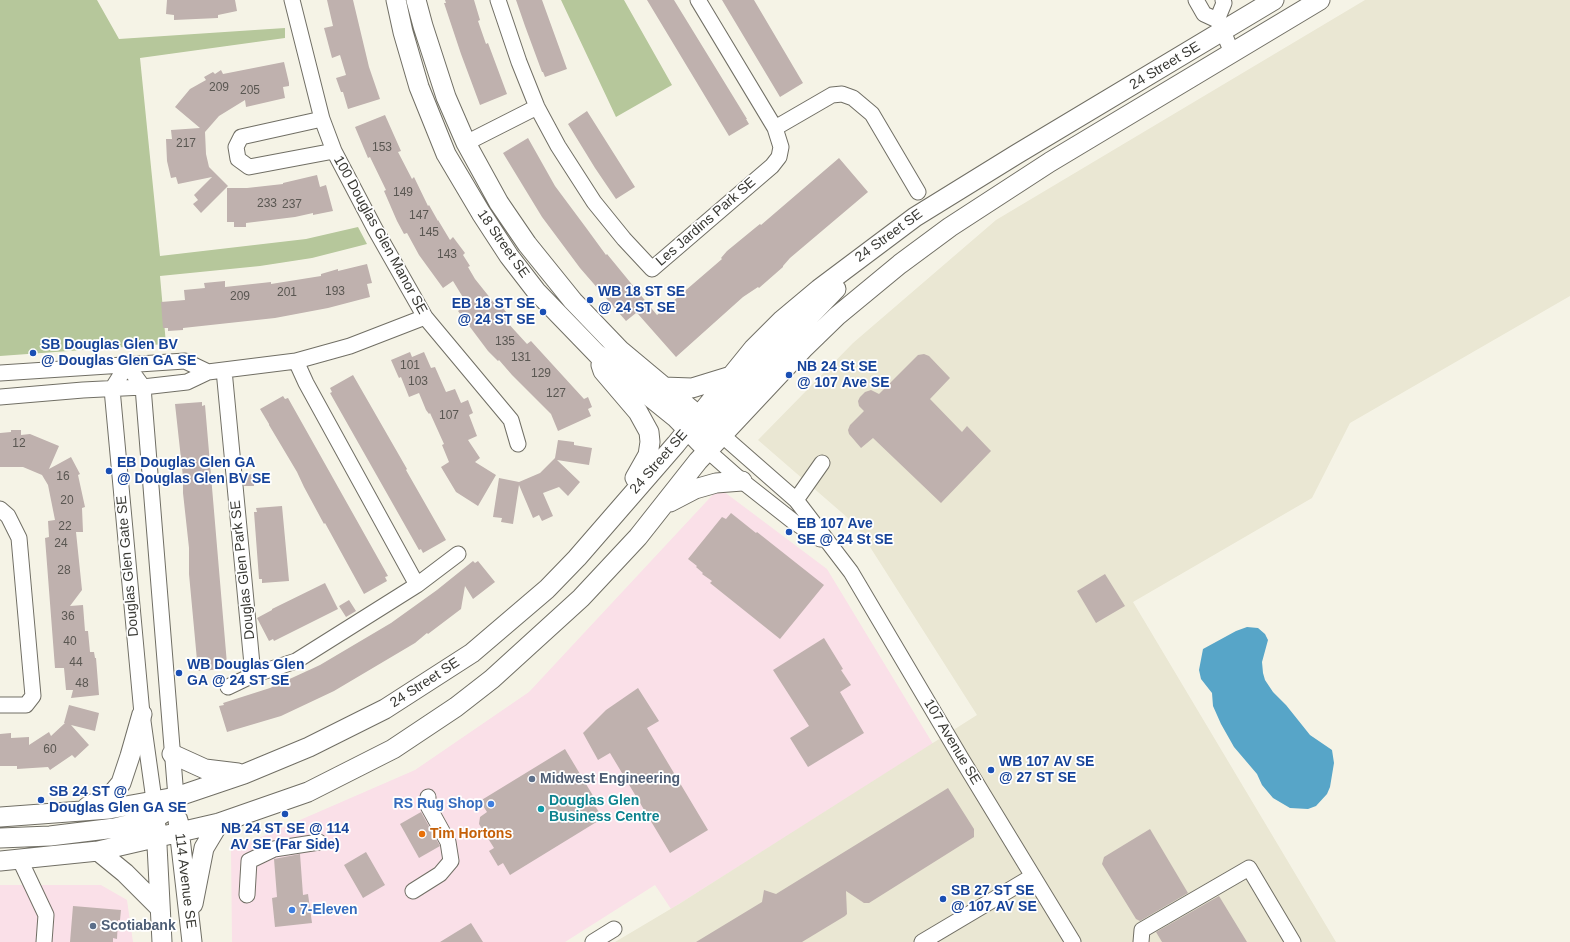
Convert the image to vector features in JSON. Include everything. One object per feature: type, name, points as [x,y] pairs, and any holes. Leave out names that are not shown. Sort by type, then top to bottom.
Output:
[{"type":"main road","name":"18 Street SE","points":[[396,0],[403,32],[419,87],[446,154],[481,213],[509,256],[536,291],[597,354],[675,417],[705,427]]},
{"type":"main road","name":"18 Street SE","points":[[416,0],[446,97],[466,143],[500,203],[547,271],[572,301],[620,350],[663,387],[705,427],[708,451]]},
{"type":"main road","name":"24 Street SE","points":[[20,860],[98,851],[179,833],[219,823],[308,792],[392,749],[456,707],[492,679],[581,598],[638,537],[708,451],[705,427],[731,376],[753,349],[782,320],[856,260],[915,217],[1018,154],[1220,25],[1274,0]]},
{"type":"main road","name":"24 Street SE","points":[[0,817],[81,810],[155,809],[176,796],[244,774],[309,747],[385,709],[472,653],[547,589],[577,558],[610,520],[705,427],[803,349],[837,316],[912,254],[950,227],[1050,162],[1320,0]]},
{"type":"main road","points":[[705,427],[840,284],[856,260]]},
{"type":"main road","points":[[597,354],[603,371],[638,412],[649,432],[650,442],[648,455],[610,520]]},
{"type":"main road","points":[[663,387],[692,388],[731,376]]},
{"type":"main road","points":[[663,505],[695,489],[716,483],[742,481]]},
{"type":"main road","points":[[81,810],[112,794],[121,782],[142,714]]},
{"type":"main road","points":[[172,754],[205,769],[244,774]]},
{"type":"main road","name":"114 Avenue SE","points":[[176,796],[192,942]]},
{"type":"main road","points":[[0,838],[57,835],[115,828],[155,809]]},
{"type":"main road","name":"114 Avenue SE","points":[[155,809],[162,942]]},
{"type":"main road","points":[[190,920],[204,848],[219,823]]},
{"type":"main road","points":[[98,851],[126,873],[160,908]]},
{"type":"main road","points":[[0,861],[20,860]]},
{"type":"street","name":"100 Douglas Glen Manor SE","points":[[292,0],[322,119],[334,151],[375,229],[425,317],[511,420],[518,444]]},
{"type":"street","name":"Les Jardins Park SE","points":[[498,0],[519,62],[537,107],[558,146],[594,202],[624,239],[652,269],[772,166],[779,157],[781,147],[775,128],[698,0]]},
{"type":"street","points":[[1196,0],[1204,14],[1220,25],[1232,53]]},
{"type":"street","points":[[1220,25],[1224,3],[1223,0]]},
{"type":"street","points":[[775,128],[832,95],[842,94],[853,98],[872,114],[918,192]]},
{"type":"street","points":[[466,143],[537,107]]},
{"type":"street","points":[[322,119],[241,137],[236,148],[238,159],[250,167],[334,151]]},
{"type":"street","points":[[0,397],[143,387],[187,382],[208,372],[296,361],[350,346],[425,317]]},
{"type":"street","points":[[0,373],[185,361],[208,372]]},
{"type":"street","points":[[296,361],[306,383],[417,586]]},
{"type":"street","points":[[127,365],[143,387]]},
{"type":"street","points":[[112,389],[127,365]]},
{"type":"street","name":"Douglas Glen Park SE","points":[[224,370],[253,675]]},
{"type":"street","name":"Douglas Glen Gate SE","points":[[143,387],[176,796]]},
{"type":"street","name":"Douglas Glen Gate SE","points":[[112,389],[142,714],[155,809]]},
{"type":"street","name":"107 Avenue SE","points":[[705,427],[796,500],[828,544],[851,572],[961,758],[1073,942]]},
{"type":"street","name":"107 Avenue SE","points":[[708,451],[742,481],[794,522],[828,544]]},
{"type":"street","points":[[796,500],[822,463]]},
{"type":"street","points":[[0,509],[8,516],[19,538],[33,696],[26,705],[0,705]]},
{"type":"street","points":[[228,687],[253,675],[296,661],[417,586],[458,554]]},
{"type":"street","points":[[413,891],[440,874],[451,861],[448,842],[427,804],[428,797]]},
{"type":"street","points":[[247,895],[249,861],[274,849],[319,842]]},
{"type":"street","points":[[20,860],[46,915],[44,942]]},
{"type":"street","points":[[1141,942],[1142,930],[1249,868],[1293,942]]},
{"type":"street","points":[[922,942],[1033,876]]},
{"type":"street","points":[[593,942],[614,929]]},
{"type":"shaded area","points":[[1365,0],[1570,0],[1570,296],[1350,423],[1312,498],[1133,602],[1336,942],[615,942],[679,904],[977,715],[856,525],[758,440],[853,343],[996,220]]},
{"type":"shaded area","points":[[719,488],[827,569],[933,744],[671,909],[655,885],[565,942],[232,942],[231,850],[415,770],[529,692]]},
{"type":"shaded area","points":[[0,885],[101,885],[127,900],[133,942],[0,942]]},
{"type":"green space","points":[[0,0],[97,0],[119,39],[285,28],[285,38],[140,58],[160,256],[306,239],[358,227],[367,244],[312,258],[260,266],[160,276],[166,344],[0,356]]},
{"type":"green space","points":[[561,0],[624,0],[672,85],[616,117]]},
{"type":"water","points":[[1247,627],[1258,628],[1265,634],[1268,640],[1262,662],[1263,673],[1265,680],[1273,692],[1286,705],[1310,735],[1332,750],[1334,763],[1330,787],[1327,794],[1316,806],[1308,809],[1290,808],[1273,798],[1262,785],[1257,774],[1234,747],[1213,706],[1212,693],[1201,679],[1199,670],[1203,649],[1236,631]]},
{"type":"building","points":[[167,0],[235,0],[237,11],[218,15],[218,18],[174,20],[174,15],[166,14]]},
{"type":"building","points":[[327,0],[353,0],[369,67],[380,99],[348,109],[343,92],[341,92],[336,78],[346,75],[340,55],[332,58],[324,28],[333,26]]},
{"type":"building","points":[[445,0],[474,0],[480,20],[478,21],[486,44],[488,43],[507,94],[480,105],[444,3],[446,3]]},
{"type":"building","points":[[516,0],[542,0],[567,69],[545,77]]},
{"type":"building","points":[[647,0],[674,0],[749,124],[729,136]]},
{"type":"building","points":[[722,0],[754,0],[803,83],[780,97]]},
{"type":"building","points":[[284,62],[289,83],[289,86],[283,87],[285,98],[246,107],[245,100],[219,116],[205,132],[206,154],[209,167],[228,186],[201,213],[193,204],[198,200],[194,195],[212,177],[178,184],[176,177],[171,178],[167,161],[166,139],[172,139],[171,130],[200,128],[175,107],[190,89],[206,80],[204,77],[213,72],[215,74],[221,70],[223,74]]},
{"type":"building","points":[[587,111],[635,187],[616,199],[568,124]]},
{"type":"building","points":[[385,115],[401,151],[398,152],[412,179],[414,177],[428,206],[429,205],[450,240],[453,237],[465,253],[463,255],[470,266],[468,267],[475,279],[495,304],[498,302],[511,318],[506,321],[527,344],[531,341],[584,399],[588,397],[592,407],[588,409],[591,416],[558,431],[551,414],[499,360],[498,361],[488,351],[458,311],[467,304],[453,281],[443,288],[419,255],[407,233],[404,234],[384,191],[386,190],[370,157],[368,158],[355,127]]},
{"type":"building","points":[[528,138],[555,186],[606,255],[607,254],[657,315],[722,259],[721,258],[727,251],[760,224],[761,225],[839,158],[868,192],[790,258],[783,267],[759,288],[758,287],[743,297],[676,357],[638,314],[636,313],[626,321],[580,268],[542,217],[503,153]]},
{"type":"building","points":[[317,175],[320,187],[326,185],[333,211],[313,215],[313,213],[295,217],[246,223],[246,227],[234,227],[234,222],[227,222],[227,188],[247,188],[283,184]]},
{"type":"building","points":[[367,264],[372,283],[367,284],[370,297],[328,308],[275,318],[183,328],[183,330],[168,331],[168,328],[163,328],[161,302],[185,300],[184,290],[205,288],[204,283],[225,281],[225,287],[271,282],[271,284],[321,276],[321,274],[338,269],[338,271]]},
{"type":"building","points":[[410,352],[412,357],[424,352],[431,368],[435,367],[446,392],[455,389],[461,403],[468,400],[473,413],[469,415],[477,436],[468,440],[480,458],[475,462],[496,475],[478,506],[456,492],[441,467],[449,462],[442,445],[444,444],[430,413],[429,414],[426,410],[419,393],[409,397],[401,377],[399,378],[398,376],[391,360]]},
{"type":"building","points":[[924,354],[929,356],[950,378],[930,399],[962,432],[967,426],[991,451],[941,503],[873,438],[861,448],[849,434],[848,430],[850,425],[864,411],[859,406],[858,401],[865,392],[871,390],[879,394],[918,355]]},
{"type":"building","points":[[353,375],[446,540],[423,553],[421,549],[419,550],[330,393],[332,392],[330,388]]},
{"type":"building","points":[[283,396],[285,399],[288,398],[388,576],[385,577],[387,581],[364,594],[325,523],[324,524],[297,472],[260,409]]},
{"type":"building","points":[[202,402],[202,406],[205,405],[227,664],[224,664],[225,669],[198,671],[189,574],[189,548],[183,493],[183,477],[175,404]]},
{"type":"building","points":[[11,430],[21,430],[21,435],[30,434],[59,446],[49,469],[71,457],[80,474],[78,475],[85,507],[82,508],[83,532],[76,532],[82,590],[70,606],[83,605],[85,631],[88,631],[90,652],[94,652],[96,658],[99,695],[71,698],[73,690],[66,690],[64,668],[55,668],[45,538],[49,537],[48,521],[55,520],[48,485],[42,475],[23,467],[0,467],[0,433],[11,432]]},
{"type":"building","points":[[558,440],[574,442],[574,445],[592,448],[589,465],[557,460],[580,482],[568,496],[559,487],[543,493],[553,516],[542,521],[539,515],[533,518],[519,485],[513,524],[501,522],[502,518],[493,517],[499,478],[519,482],[540,473],[555,458]]},
{"type":"building","points":[[253,474],[254,486],[244,486],[243,475]]},
{"type":"building","points":[[282,506],[289,581],[262,583],[262,579],[259,579],[254,512],[257,512],[256,508]]},
{"type":"building","points":[[731,513],[824,585],[780,639],[710,583],[712,581],[702,574],[703,573],[696,567],[697,566],[688,559],[722,517],[726,519]]},
{"type":"building","points":[[473,561],[475,563],[478,561],[495,582],[473,599],[465,586],[461,609],[428,634],[427,633],[415,643],[334,691],[281,716],[227,732],[219,706],[224,705],[223,703],[270,688],[320,665],[391,623],[437,590]]},
{"type":"building","points":[[1105,574],[1125,606],[1096,623],[1077,591]]},
{"type":"building","points":[[325,583],[338,609],[274,641],[273,639],[269,641],[257,618]]},
{"type":"building","points":[[349,600],[356,611],[346,617],[339,606]]},
{"type":"building","points":[[824,638],[851,685],[840,692],[864,733],[808,767],[790,738],[809,726],[773,670]]},
{"type":"building","points":[[638,688],[659,721],[647,728],[708,830],[670,853],[610,753],[598,760],[583,733],[606,710]]},
{"type":"building","points":[[69,705],[99,713],[95,731],[71,725],[89,745],[75,758],[72,755],[50,770],[48,767],[17,769],[17,766],[0,766],[0,734],[11,733],[11,738],[29,737],[29,745],[49,732],[51,736],[65,723]]},
{"type":"building","name":"Douglas Glen Business Centre","points":[[565,749],[598,804],[595,806],[603,818],[510,875],[503,863],[498,866],[489,851],[494,848],[479,824],[480,817],[487,812],[480,801]]},
{"type":"building","points":[[948,788],[974,829],[974,837],[869,903],[864,903],[846,891],[847,914],[802,942],[696,942],[762,902],[764,890],[776,894]]},
{"type":"building","name":"Tim Hortons","points":[[421,812],[440,846],[419,858],[400,824]]},
{"type":"building","points":[[1150,829],[1188,893],[1140,921],[1136,919],[1102,864],[1104,857]]},
{"type":"building","points":[[366,852],[385,885],[363,898],[344,865]]},
{"type":"building","points":[[300,854],[303,895],[308,894],[312,923],[275,927],[272,898],[277,897],[274,859]]},
{"type":"building","points":[[1219,896],[1247,942],[1162,942],[1156,932]]},
{"type":"building","points":[[73,906],[121,910],[120,920],[118,920],[117,939],[113,938],[113,942],[70,942]]},
{"type":"building","points":[[471,923],[483,942],[440,942]]},
{"type":"place","name":"WB 18 ST SE @ 24 ST SE","points":[[590,300]]},
{"type":"place","name":"EB 18 ST SE @ 24 ST SE","points":[[543,312]]},
{"type":"place","name":"SB Douglas Glen BV @ Douglas Glen GA SE","points":[[33,353]]},
{"type":"place","name":"NB 24 St SE @ 107 Ave SE","points":[[789,375]]},
{"type":"place","name":"EB Douglas Glen GA @ Douglas Glen BV SE","points":[[109,471]]},
{"type":"place","name":"EB 107 Ave SE @ 24 St SE","points":[[789,532]]},
{"type":"place","name":"WB Douglas Glen GA @ 24 ST SE","points":[[179,673]]},
{"type":"place","name":"WB 107 AV SE @ 27 ST SE","points":[[991,770]]},
{"type":"place","name":"Midwest Engineering","points":[[532,779]]},
{"type":"place","name":"SB 24 ST @ Douglas Glen GA SE","points":[[41,800]]},
{"type":"place","name":"RS Rug Shop","points":[[491,804]]},
{"type":"place","name":"Douglas Glen Business Centre","points":[[541,809]]},
{"type":"place","name":"NB 24 ST SE @ 114 AV SE (Far Side)","points":[[285,814]]},
{"type":"place","name":"Tim Hortons","points":[[422,834]]},
{"type":"place","name":"SB 27 ST SE @ 107 AV SE","points":[[943,899]]},
{"type":"place","name":"7-Eleven","points":[[292,910]]},
{"type":"place","name":"Scotiabank","points":[[93,926]]}]
